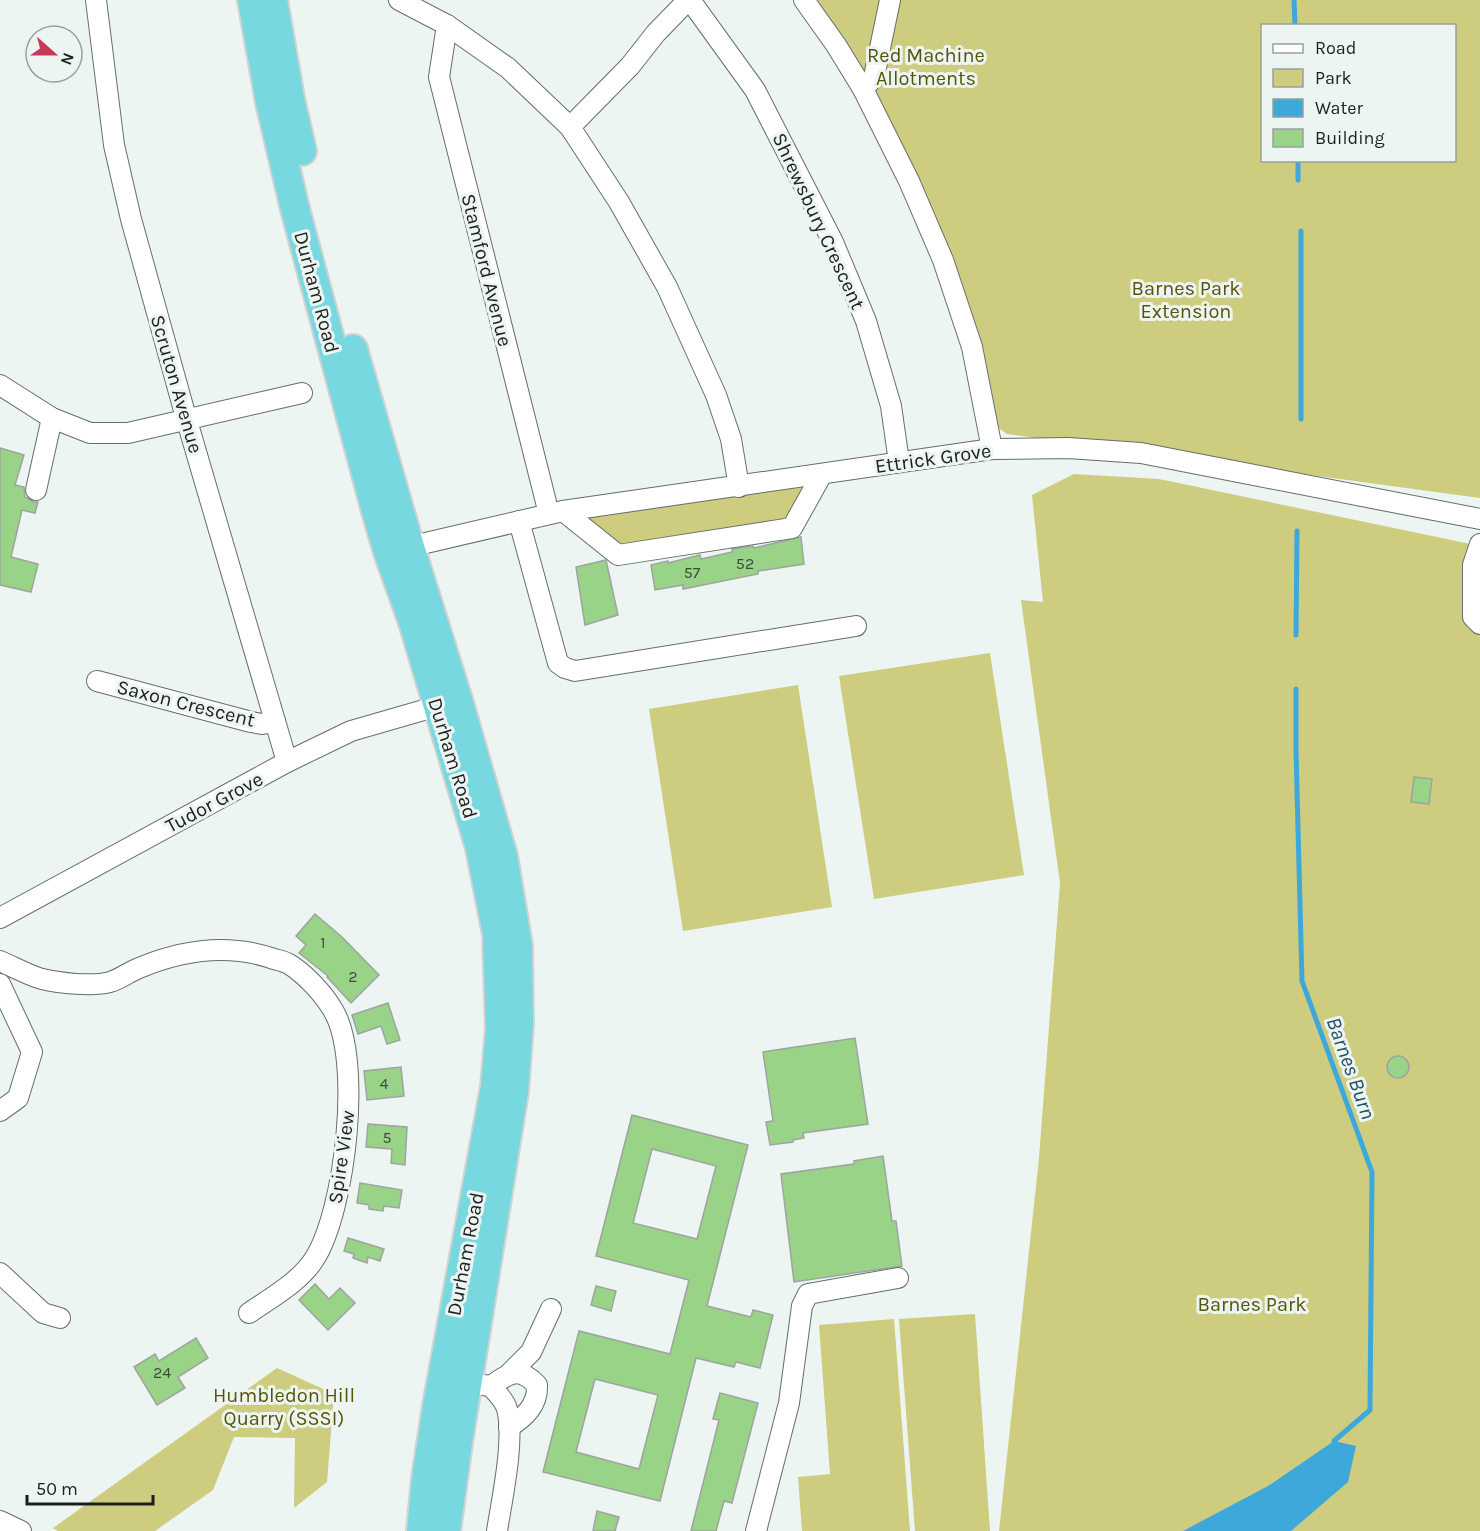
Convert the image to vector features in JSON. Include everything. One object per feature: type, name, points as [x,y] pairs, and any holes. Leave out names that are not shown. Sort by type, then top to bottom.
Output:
[{"type":"highway","name":"Durham Road","points":[[252,0],[270,102],[295,209],[399,550]]},
{"type":"highway","name":"Durham Road","points":[[273,0],[290,99],[314,204],[361,378],[413,622],[448,703],[503,856],[518,946],[519,1012],[514,1091],[479,1384],[446,1531]]},
{"type":"highway","name":"Durham Road","points":[[421,1531],[426,1479],[441,1383],[495,1087],[500,1028],[497,934],[448,703]]},
{"type":"street","name":"Scruton Avenue","points":[[96,0],[114,145],[131,219],[187,421],[288,762]]},
{"type":"street","points":[[399,0],[447,25],[508,68],[570,127],[619,202],[668,287],[716,395],[731,439],[739,487]]},
{"type":"street","points":[[570,127],[630,66],[656,33],[689,0]]},
{"type":"street","name":"Shrewsbury Crescent","points":[[689,0],[755,90],[833,242],[866,321],[891,406],[899,462]]},
{"type":"street","points":[[804,0],[836,45],[862,89],[909,181],[943,260],[972,347],[992,449]]},
{"type":"street","points":[[862,89],[874,77],[890,0]]},
{"type":"street","name":"Stamford Avenue","points":[[447,25],[440,77],[556,512]]},
{"type":"street","points":[[0,385],[52,418],[90,433],[128,433],[302,393]]},
{"type":"street","points":[[36,490],[52,418]]},
{"type":"street","name":"Ettrick Grove","points":[[399,550],[556,512],[992,449],[1068,448],[1141,453],[1480,519]]},
{"type":"street","points":[[556,512],[618,555],[792,528],[822,474]]},
{"type":"street","points":[[519,521],[558,663],[570,670],[856,626]]},
{"type":"street","points":[[1480,544],[1473,565],[1473,618],[1480,624]]},
{"type":"street","name":"Saxon Crescent","points":[[97,681],[251,722],[262,724],[275,721]]},
{"type":"street","name":"Tudor Grove","points":[[0,918],[288,762],[351,731],[448,703]]},
{"type":"street","name":"Spire View","points":[[0,961],[41,979],[80,984],[110,982],[138,968],[178,955],[219,948],[255,952],[288,964],[315,987],[334,1010],[348,1065],[349,1118],[332,1218],[315,1258],[291,1284],[249,1313]]},
{"type":"street","points":[[0,984],[32,1052],[18,1098],[0,1110]]},
{"type":"street","points":[[0,1273],[43,1312],[60,1318]]},
{"type":"street","points":[[756,1531],[789,1403],[802,1306],[808,1294],[898,1278]]},
{"type":"street","points":[[509,1374],[531,1352],[551,1309]]},
{"type":"street","points":[[426,1479],[440,1459],[454,1389],[458,1382],[479,1384],[509,1374],[530,1377],[537,1385],[533,1405],[520,1420],[509,1427]]},
{"type":"street","points":[[479,1384],[507,1407],[509,1427],[506,1470],[497,1531]]},
{"type":"street","points":[[0,1521],[21,1531]]},
{"type":"green space","name":"Barnes Park Extension","points":[[808,0],[1480,0],[1480,498],[1007,434],[989,421],[977,330],[952,271]]},
{"type":"green space","points":[[822,474],[792,528],[618,555],[563,511]]},
{"type":"green space","name":"Barnes Park","points":[[1074,474],[1159,479],[1480,546],[1480,1531],[999,1531],[1039,1158],[1060,883],[1021,600],[1043,602],[1032,495]]},
{"type":"green space","points":[[990,653],[1024,875],[874,899],[839,676]]},
{"type":"green space","points":[[798,685],[832,907],[683,931],[649,709]]},
{"type":"green space","points":[[975,1314],[990,1531],[915,1531],[899,1319]]},
{"type":"green space","points":[[894,1319],[910,1531],[802,1531],[798,1477],[830,1474],[819,1325]]},
{"type":"green space","name":"Humbledon Hill Quarry (SSSI)","points":[[277,1368],[334,1394],[327,1482],[294,1508],[295,1438],[234,1437],[213,1490],[155,1531],[58,1531],[53,1528]]},
{"type":"water","points":[[1334,1441],[1356,1446],[1348,1482],[1291,1531],[1183,1531],[1268,1486]]},
{"type":"building","points":[[0,448],[24,455],[15,485],[24,487],[25,497],[38,502],[35,513],[22,510],[11,557],[38,564],[31,592],[0,585]]},
{"type":"building","points":[[801,537],[804,564],[758,571],[758,574],[683,589],[683,585],[655,590],[651,565],[700,555],[701,559],[732,552],[732,549],[753,546],[754,548]]},
{"type":"building","points":[[606,560],[618,615],[585,625],[576,567]]},
{"type":"building","points":[[1414,777],[1432,779],[1429,804],[1411,802]]},
{"type":"building","points":[[315,914],[342,937],[379,975],[351,1003],[328,976],[299,953],[306,945],[296,936]]},
{"type":"building","points":[[388,1003],[400,1040],[387,1044],[381,1026],[358,1034],[352,1015]]},
{"type":"building","points":[[855,1038],[868,1124],[803,1133],[804,1138],[793,1140],[793,1142],[770,1145],[766,1122],[773,1121],[763,1052]]},
{"type":"building","points":[[1398,1056],[1406,1059],[1409,1067],[1406,1075],[1398,1078],[1390,1075],[1387,1067],[1390,1059]]},
{"type":"building","points":[[401,1067],[404,1096],[367,1100],[364,1071]]},
{"type":"building","points":[[632,1115],[748,1145],[707,1306],[751,1317],[753,1310],[773,1315],[760,1368],[736,1362],[734,1367],[696,1358],[660,1501],[543,1472],[579,1331],[670,1354],[689,1280],[596,1256]],"holes":[[[652,1149],[716,1166],[697,1239],[633,1223]],[[595,1379],[658,1395],[639,1469],[576,1452]]]},
{"type":"building","points":[[368,1124],[407,1127],[405,1165],[391,1163],[392,1149],[366,1147]]},
{"type":"building","points":[[883,1156],[892,1221],[896,1221],[902,1266],[794,1282],[781,1174],[854,1164],[854,1161]]},
{"type":"building","points":[[360,1183],[402,1190],[399,1208],[384,1206],[383,1211],[369,1209],[369,1205],[357,1203]]},
{"type":"building","points":[[348,1238],[384,1249],[380,1261],[368,1257],[367,1263],[353,1258],[354,1254],[344,1251]]},
{"type":"building","points":[[315,1284],[329,1299],[340,1288],[355,1303],[328,1330],[299,1300]]},
{"type":"building","points":[[596,1286],[616,1291],[611,1311],[591,1305]]},
{"type":"building","points":[[196,1338],[208,1358],[178,1377],[185,1388],[157,1405],[134,1367],[155,1354],[159,1361]]},
{"type":"building","points":[[720,1393],[758,1403],[732,1503],[724,1501],[716,1531],[691,1531],[719,1420],[713,1419]]},
{"type":"building","points":[[597,1511],[619,1517],[615,1531],[593,1531]]},
{"type":"waterway","name":"Barnes Burn","points":[[1294,0],[1295,24]]},
{"type":"waterway","name":"Barnes Burn","points":[[1298,162],[1298,180]]},
{"type":"waterway","points":[[1301,231],[1301,419]]},
{"type":"waterway","name":"Barnes Burn","points":[[1296,635],[1297,531]]},
{"type":"waterway","name":"Barnes Burn","points":[[1296,689],[1302,981],[1372,1172],[1370,1410],[1334,1441]]},
{"type":"park label","name":"Red Machine Allotments","points":[[926,66]]}]
